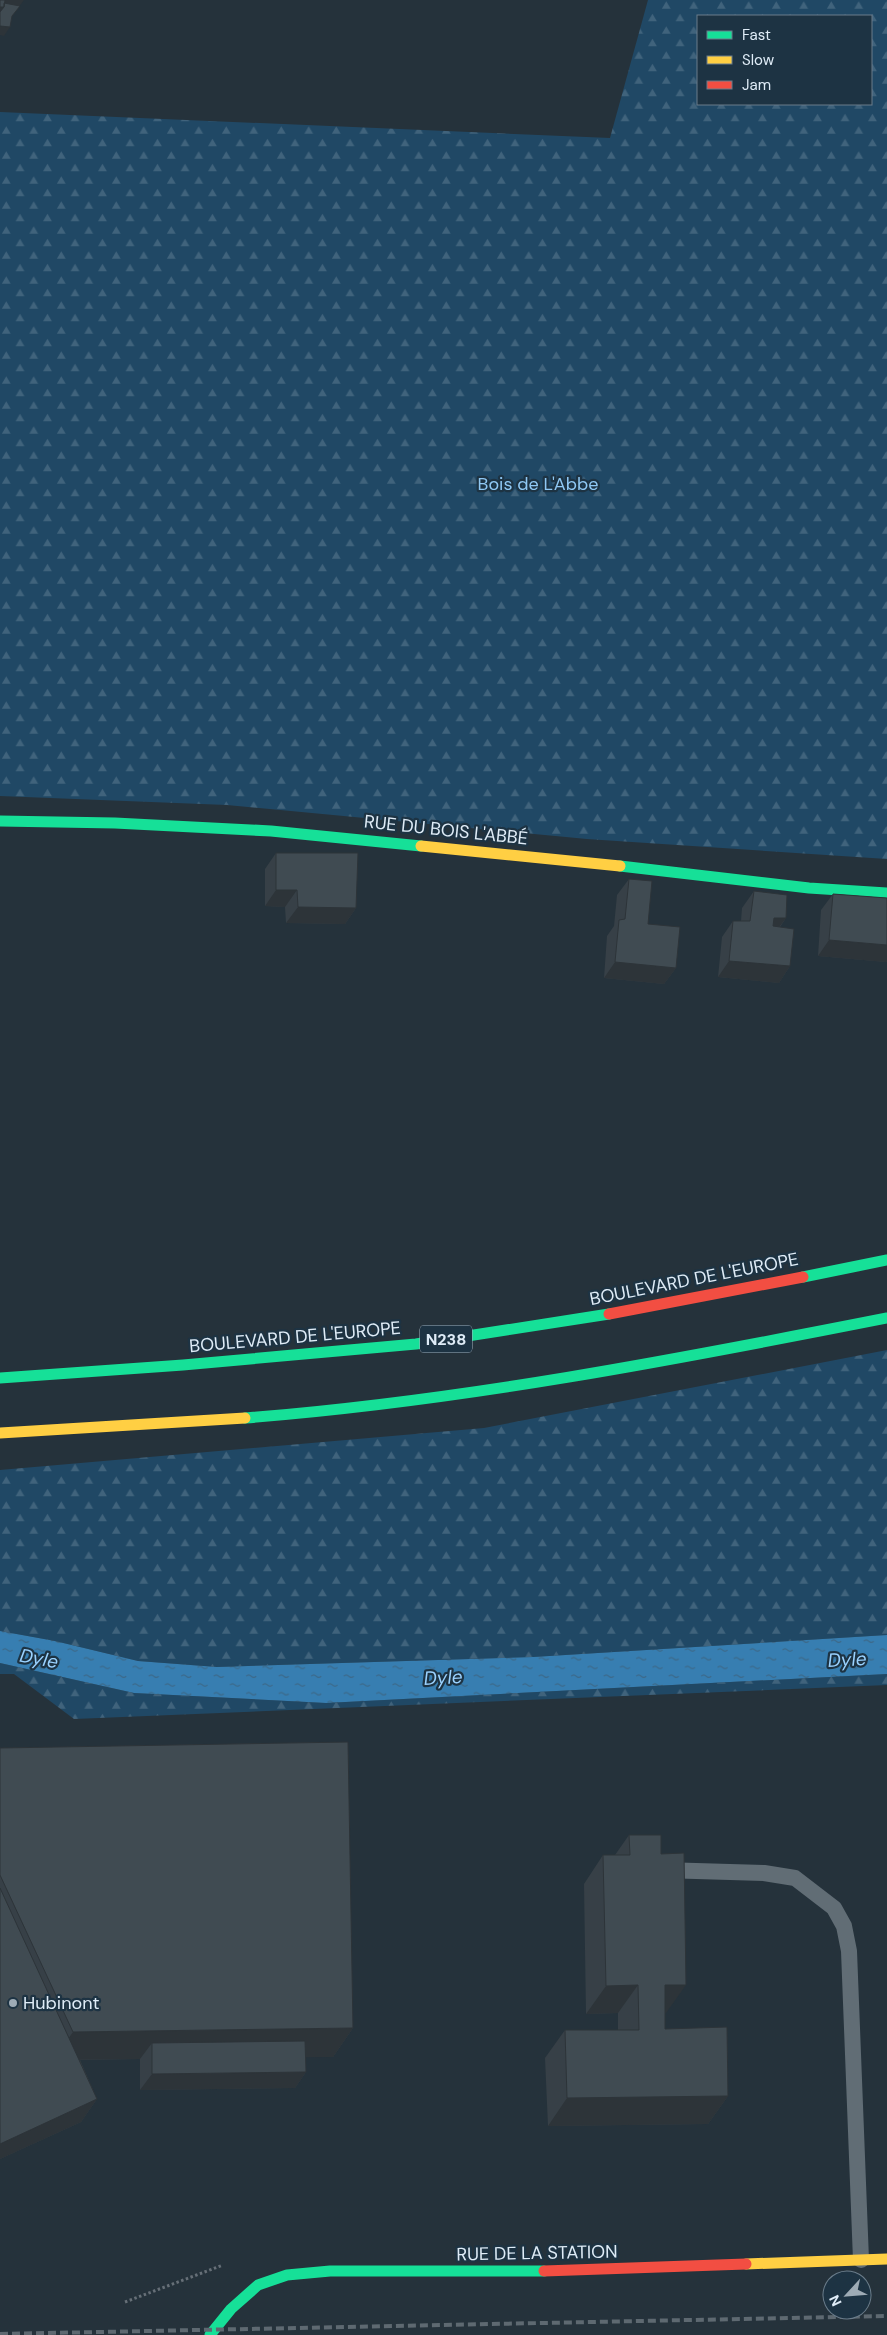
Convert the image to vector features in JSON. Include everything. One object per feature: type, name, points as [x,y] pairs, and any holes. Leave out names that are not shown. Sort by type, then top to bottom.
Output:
[{"type":"main road","name":"RUE DU BOIS L'ABBÉ","points":[[0,820],[271,830],[613,865],[808,888],[887,893]]},
{"type":"main road","name":"BOULEVARD DE L'EUROPE","points":[[0,1378],[183,1365],[416,1344],[627,1311],[887,1260]]},
{"type":"main road","points":[[0,1433],[192,1422],[394,1403],[641,1366],[887,1318]]},
{"type":"main road","name":"RUE DE LA STATION","points":[[210,2335],[231,2308],[258,2285],[287,2274],[330,2271],[570,2271],[887,2259]]},
{"type":"lane","points":[[642,1869],[764,1873],[795,1878],[834,1908],[844,1926],[849,1961],[861,2260]]},
{"type":"path","points":[[125,2302],[223,2265]]},
{"type":"green space","name":"Bois de L'Abbe","points":[[648,0],[887,0],[887,859],[587,839],[227,805],[0,796],[0,112],[610,138]]},
{"type":"green space","points":[[887,1350],[887,1635],[533,1657],[217,1667],[138,1661],[55,1641],[0,1631],[0,1470],[484,1428]]},
{"type":"green space","points":[[0,1663],[134,1693],[326,1703],[887,1674],[887,1685],[74,1719],[14,1674],[0,1674]]},
{"type":"water","name":"Dyle","points":[[0,1631],[55,1641],[138,1661],[217,1667],[533,1657],[887,1635],[887,1674],[326,1703],[134,1693],[0,1663]]},
{"type":"building","points":[[0,0],[5,0],[4,7],[0,7]]},
{"type":"building","points":[[4,3],[20,6],[12,16],[10,27],[0,26],[0,12],[4,7]]},
{"type":"building","points":[[276,853],[358,853],[356,908],[298,907],[297,890],[276,890]]},
{"type":"building","points":[[629,879],[652,881],[648,924],[680,927],[676,968],[615,962],[619,920],[625,919]]},
{"type":"building","points":[[754,891],[787,895],[786,918],[774,918],[773,926],[794,929],[790,966],[729,961],[733,921],[750,921]]},
{"type":"building","points":[[833,894],[887,898],[887,945],[829,940]]},
{"type":"building","points":[[348,1742],[353,2028],[73,2032],[0,1875],[0,1748]]},
{"type":"building","points":[[629,1835],[661,1835],[661,1854],[684,1853],[686,1985],[665,1985],[665,2029],[727,2027],[728,2096],[567,2098],[565,2030],[639,2030],[638,1985],[606,1986],[603,1855],[630,1855]]},
{"type":"building","name":"Hubinont","points":[[0,1888],[97,2099],[0,2144]]},
{"type":"building","points":[[305,2041],[306,2072],[152,2074],[152,2043]]},
{"type":"railway","points":[[0,2334],[887,2316]]},
{"type":"traffic: fast","points":[[0,821],[115,823],[271,831],[421,846]]},
{"type":"traffic: fast","points":[[620,866],[809,888],[887,893]]},
{"type":"traffic: fast","points":[[803,1277],[887,1260]]},
{"type":"traffic: fast","points":[[0,1378],[183,1365],[416,1344],[609,1314]]},
{"type":"traffic: fast","points":[[245,1418],[326,1411],[487,1390],[647,1364],[887,1318]]},
{"type":"traffic: fast","points":[[210,2335],[231,2309],[258,2285],[287,2275],[330,2271],[544,2271]]},
{"type":"traffic: slow","points":[[421,846],[620,866]]},
{"type":"traffic: slow","points":[[0,1433],[245,1418]]},
{"type":"traffic: slow","points":[[746,2264],[887,2259]]},
{"type":"traffic: jam","points":[[609,1314],[803,1277]]},
{"type":"traffic: jam","points":[[544,2271],[746,2264]]},
{"type":"place","name":"Hubinont","points":[[13,2003]]}]
